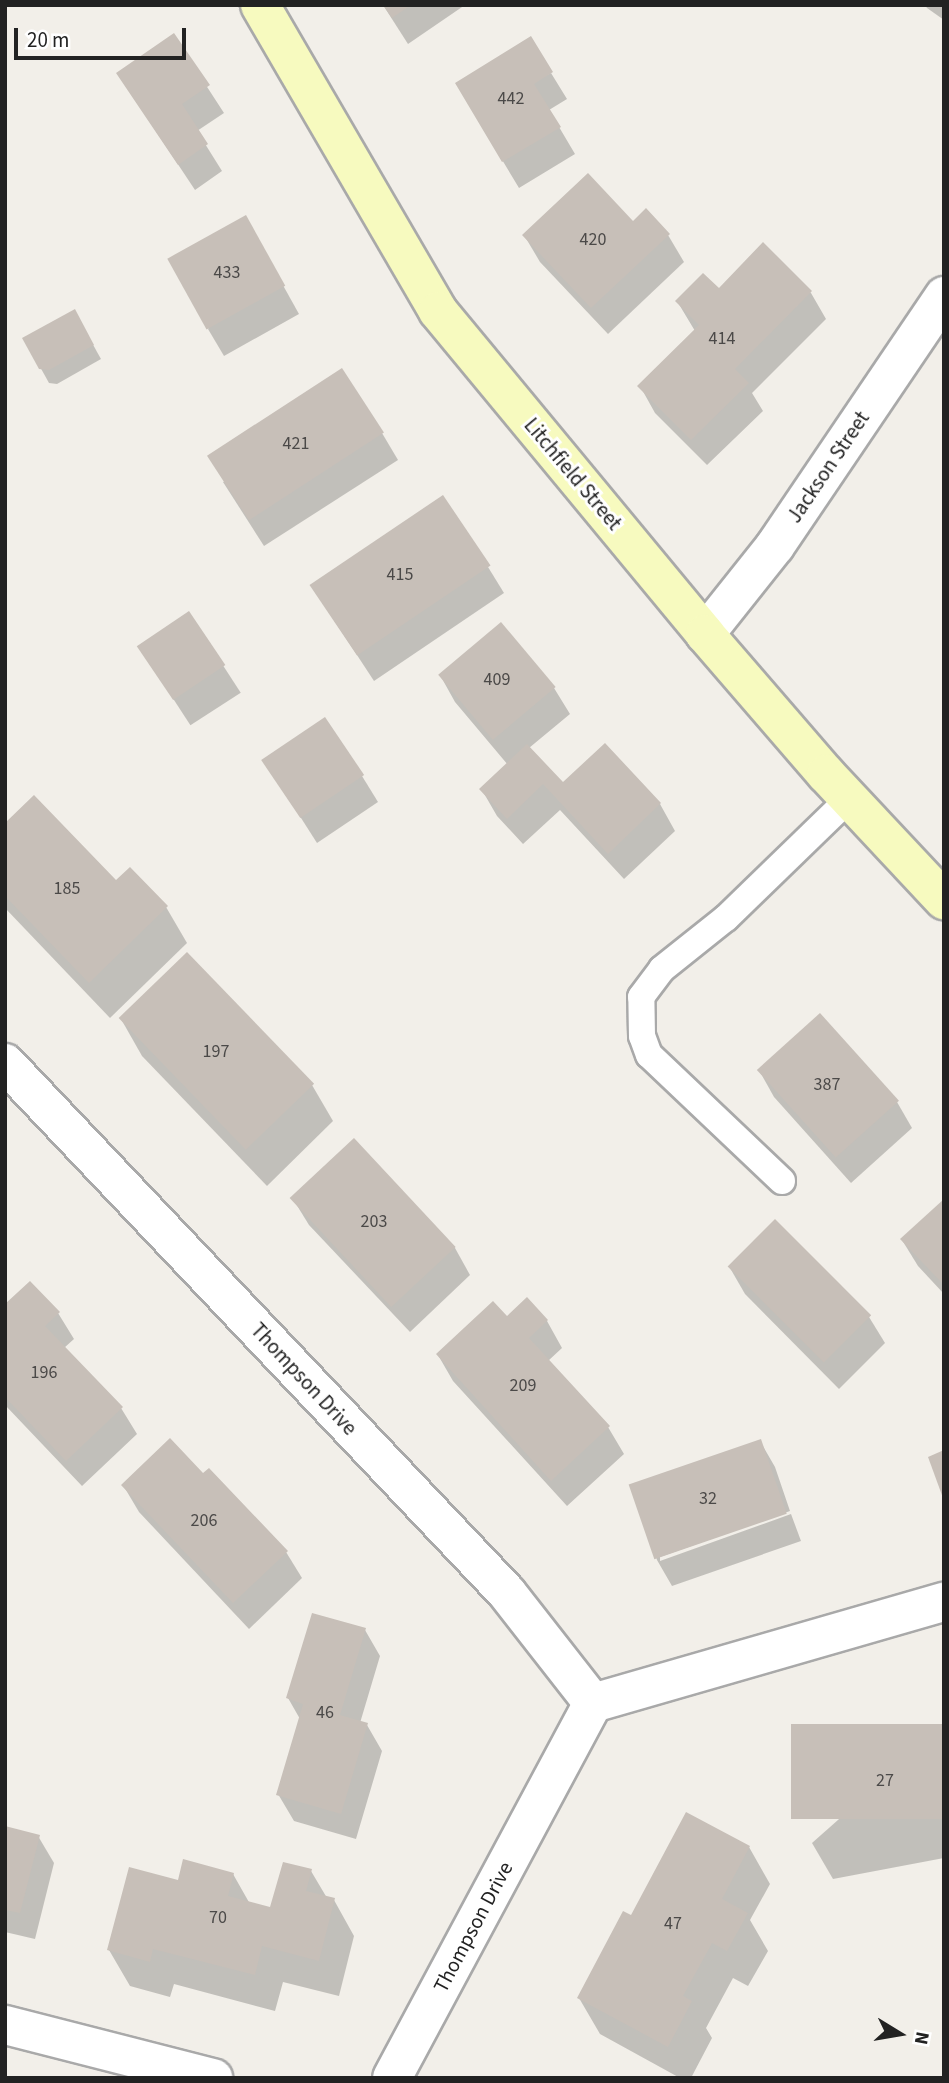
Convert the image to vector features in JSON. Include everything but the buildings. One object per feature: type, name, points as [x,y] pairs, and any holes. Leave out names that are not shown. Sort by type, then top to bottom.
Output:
[{"type":"street","name":"Litchfield Street","points":[[260,5],[438,311],[705,635],[849,799],[944,900]]},
{"type":"street","name":"Jackson Street","points":[[705,635],[775,546],[944,296]]},
{"type":"street","name":"Thompson Drive","points":[[5,1063],[506,1593],[593,1703],[392,2078]]},
{"type":"street","points":[[593,1703],[944,1602]]},
{"type":"street","points":[[5,2025],[213,2078]]},
{"type":"lane","points":[[782,1181],[649,1055],[642,1036],[641,997],[662,969],[726,918],[849,799]]}]
